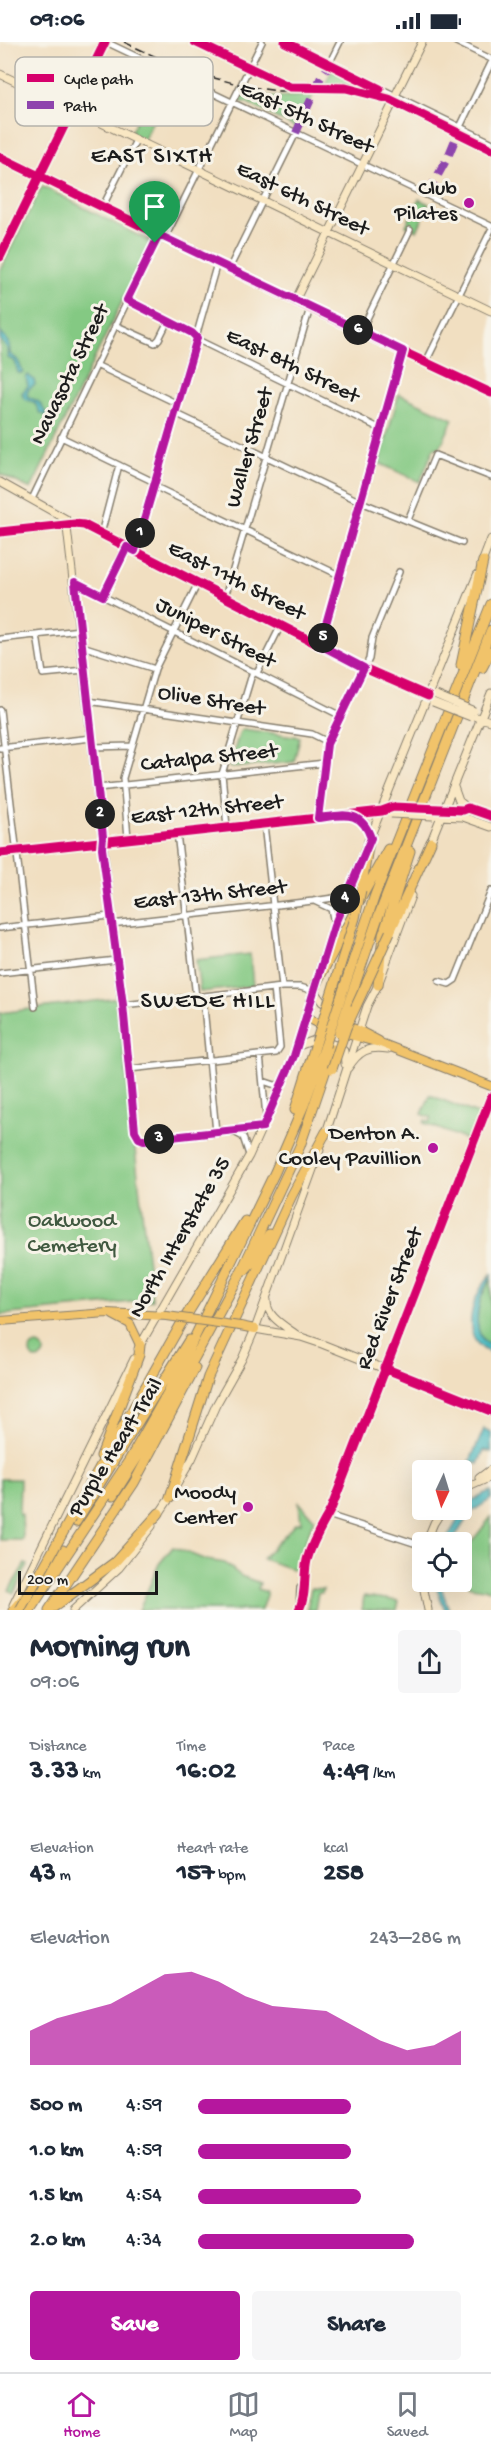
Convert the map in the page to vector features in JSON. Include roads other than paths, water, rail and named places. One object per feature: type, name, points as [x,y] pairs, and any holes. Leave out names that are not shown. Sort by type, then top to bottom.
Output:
[{"type":"highway","points":[[434,746],[444,709],[465,652],[483,561]]},
{"type":"highway","name":"Purple Heart Trail","points":[[343,1007],[375,895],[491,604]]},
{"type":"highway","name":"Purple Heart Trail","points":[[30,1610],[156,1414],[192,1345],[196,1331],[275,1172],[304,1105],[325,1046],[343,1007],[491,630]]},
{"type":"highway","points":[[441,758],[462,718],[491,651]]},
{"type":"highway","points":[[315,987],[384,855],[406,804],[420,779]]},
{"type":"highway","points":[[378,985],[383,935],[413,840],[427,804],[431,783]]},
{"type":"highway","points":[[325,1046],[355,918],[370,840]]},
{"type":"highway","points":[[314,1109],[332,1069],[346,1028],[430,842]]},
{"type":"highway","name":"Purple Heart Trail","points":[[36,1610],[147,1444],[239,1276],[292,1163],[314,1109],[325,1046]]},
{"type":"highway","points":[[170,1498],[208,1377],[287,1207],[326,1132]]},
{"type":"highway","points":[[90,1484],[181,1324],[257,1200],[266,1190]]},
{"type":"highway","points":[[239,1276],[254,1260],[287,1207]]},
{"type":"highway","name":"Purple Heart Trail","points":[[50,1610],[101,1535],[156,1446],[225,1303]]},
{"type":"highway","name":"Purple Heart Trail","points":[[74,1520],[196,1331]]},
{"type":"highway","points":[[20,1610],[74,1520],[139,1355],[140,1345]]},
{"type":"highway","points":[[12,1610],[102,1501]]},
{"type":"highway","points":[[50,1610],[115,1562],[159,1513]]},
{"type":"main road","points":[[98,57],[105,42]]},
{"type":"main road","points":[[296,301],[362,163],[397,99],[395,96],[422,42]]},
{"type":"main road","name":"East 6th Street","points":[[0,74],[15,81]]},
{"type":"main road","points":[[0,257],[3,241],[64,126]]},
{"type":"main road","name":"East 6th Street","points":[[107,126],[491,311]]},
{"type":"main road","points":[[0,157],[162,237],[491,393]]},
{"type":"main road","name":"East 11th Street","points":[[0,482],[63,515],[68,525],[81,524],[364,668],[491,721]]},
{"type":"main road","points":[[0,532],[68,525],[103,841]]},
{"type":"main road","name":"North Interstate 35","points":[[12,1610],[140,1345],[249,1156],[263,1127],[296,1047],[334,926],[432,698],[491,539]]},
{"type":"main road","points":[[73,1610],[119,1568],[150,1530],[192,1460],[216,1405],[242,1359],[303,1202],[357,1034],[367,1006],[378,985],[439,812],[454,783],[491,693]]},
{"type":"main road","points":[[454,783],[456,796],[468,808]]},
{"type":"main road","name":"East 12th Street","points":[[0,853],[382,811],[439,812],[468,808],[491,816]]},
{"type":"main road","name":"East 12th Street","points":[[439,812],[463,817],[491,827]]},
{"type":"main road","points":[[349,815],[364,822],[370,840]]},
{"type":"main road","points":[[315,987],[327,1005],[352,1013],[367,1006]]},
{"type":"main road","points":[[306,1017],[318,1025],[357,1034],[491,1086]]},
{"type":"main road","points":[[296,1047],[312,1039],[339,1046],[344,1051],[345,1072]]},
{"type":"main road","points":[[345,1072],[356,1056],[368,1048],[401,1050]]},
{"type":"main road","name":"Red River Street","points":[[384,1368],[491,1097]]},
{"type":"main road","points":[[269,1289],[267,1305],[272,1316],[301,1337]]},
{"type":"main road","points":[[0,1321],[107,1313],[167,1316],[301,1337],[491,1411]]},
{"type":"main road","points":[[107,1313],[130,1324],[140,1345]]},
{"type":"main road","points":[[472,1482],[491,1469]]},
{"type":"main road","points":[[472,1485],[491,1477]]},
{"type":"main road","points":[[424,1592],[428,1610]]},
{"type":"street","name":"East 5th Street","points":[[105,42],[136,57]]},
{"type":"street","name":"Navasota Street","points":[[32,499],[127,300],[198,170],[262,42]]},
{"type":"street","points":[[285,42],[491,142]]},
{"type":"street","points":[[329,64],[340,42]]},
{"type":"street","points":[[456,42],[491,61],[460,127]]},
{"type":"street","name":"East 5th Street","points":[[213,94],[362,163],[491,228]]},
{"type":"street","points":[[229,269],[296,133]]},
{"type":"street","points":[[102,208],[136,140]]},
{"type":"street","points":[[426,362],[491,228]]},
{"type":"street","points":[[361,331],[411,230]]},
{"type":"street","points":[[135,551],[217,263]]},
{"type":"street","name":"East 8th Street","points":[[127,300],[197,338],[381,429]]},
{"type":"street","name":"Waller Street","points":[[225,597],[310,308]]},
{"type":"street","points":[[115,325],[153,343],[159,339],[168,321]]},
{"type":"street","points":[[320,645],[403,351]]},
{"type":"street","points":[[96,365],[178,404]]},
{"type":"street","points":[[175,413],[361,502],[462,543]]},
{"type":"street","points":[[61,437],[154,482],[158,488],[340,576]]},
{"type":"street","points":[[408,520],[435,454],[491,477]]},
{"type":"street","points":[[101,534],[119,465]]},
{"type":"street","points":[[103,596],[127,547]]},
{"type":"street","points":[[318,818],[328,741],[371,655],[372,638],[399,572]]},
{"type":"street","name":"Juniper Street","points":[[75,582],[341,716]]},
{"type":"street","points":[[128,838],[122,785],[132,746],[155,669],[198,583]]},
{"type":"street","points":[[227,827],[222,774],[255,672],[281,626]]},
{"type":"street","points":[[0,639],[80,630]]},
{"type":"street","points":[[37,635],[43,674],[84,670]]},
{"type":"street","points":[[82,645],[155,669]]},
{"type":"street","name":"Olive Street","points":[[88,701],[312,734],[328,741]]},
{"type":"street","points":[[0,710],[2,748],[35,1007]]},
{"type":"street","points":[[2,748],[92,738]]},
{"type":"street","points":[[93,747],[132,746]]},
{"type":"street","name":"Catalpa Street","points":[[98,788],[325,763]]},
{"type":"street","points":[[264,824],[282,987]]},
{"type":"street","points":[[177,833],[186,916],[209,1060],[216,1132]]},
{"type":"street","points":[[103,841],[110,916],[123,1005],[135,1131],[139,1138],[150,1140],[263,1127]]},
{"type":"street","name":"East 13th Street","points":[[111,924],[313,901],[333,898],[350,889]]},
{"type":"street","points":[[439,981],[449,984],[455,980],[491,891]]},
{"type":"street","name":"East 13th Street","points":[[313,901],[331,909],[334,926]]},
{"type":"street","name":"East 13th Street","points":[[0,928],[110,916]]},
{"type":"street","points":[[0,973],[116,960]]},
{"type":"street","points":[[123,1005],[282,987],[315,987]]},
{"type":"street","points":[[129,1069],[260,1055],[279,1050],[274,988]]},
{"type":"street","points":[[260,1055],[266,1118]]},
{"type":"street","points":[[263,1081],[275,1085],[282,1084]]},
{"type":"street","points":[[230,1131],[243,1137],[248,1146],[249,1156]]},
{"type":"street","name":"Red River Street","points":[[303,1584],[312,1544],[328,1515],[384,1368]]},
{"type":"street","points":[[328,1515],[412,1542]]},
{"type":"water","points":[[0,332],[9,342],[10,354],[18,360],[23,373],[18,373],[15,361],[8,358],[8,350],[0,339]]},
{"type":"water","points":[[28,375],[34,380],[35,385],[28,390],[27,396],[39,402],[48,416],[40,413],[35,403],[23,396],[22,393],[28,386],[26,378]]},
{"type":"water","points":[[491,1274],[482,1295],[477,1316],[481,1337],[491,1346],[491,1353],[480,1346],[474,1338],[471,1316],[478,1293]]},
{"type":"water","points":[[484,1429],[491,1432],[491,1452],[484,1450],[478,1464],[470,1460]]},
{"type":"water","points":[[491,1491],[491,1499],[472,1512],[472,1502]]},
{"type":"water","points":[[458,1520],[466,1520],[458,1532],[450,1532]]},
{"type":"water","points":[[438,1592],[443,1592],[449,1610],[445,1610]]},
{"type":"railway","points":[[124,42],[156,57]]},
{"type":"railway","points":[[213,78],[277,91],[339,91],[370,97],[491,154]]},
{"type":"place","name":"Club Pilates","points":[[469,203]]},
{"type":"place","name":"Denton A. Cooley Pavillion","points":[[433,1148]]},
{"type":"place","name":"Moody Center","points":[[248,1507]]},
{"type":"district","name":"EAST SIXTH","points":[[152,157]]},
{"type":"district","name":"SWEDE HILL","points":[[208,1002]]},
{"type":"park label","name":"Oakwood Cemetery","points":[[72,1234]]}]
